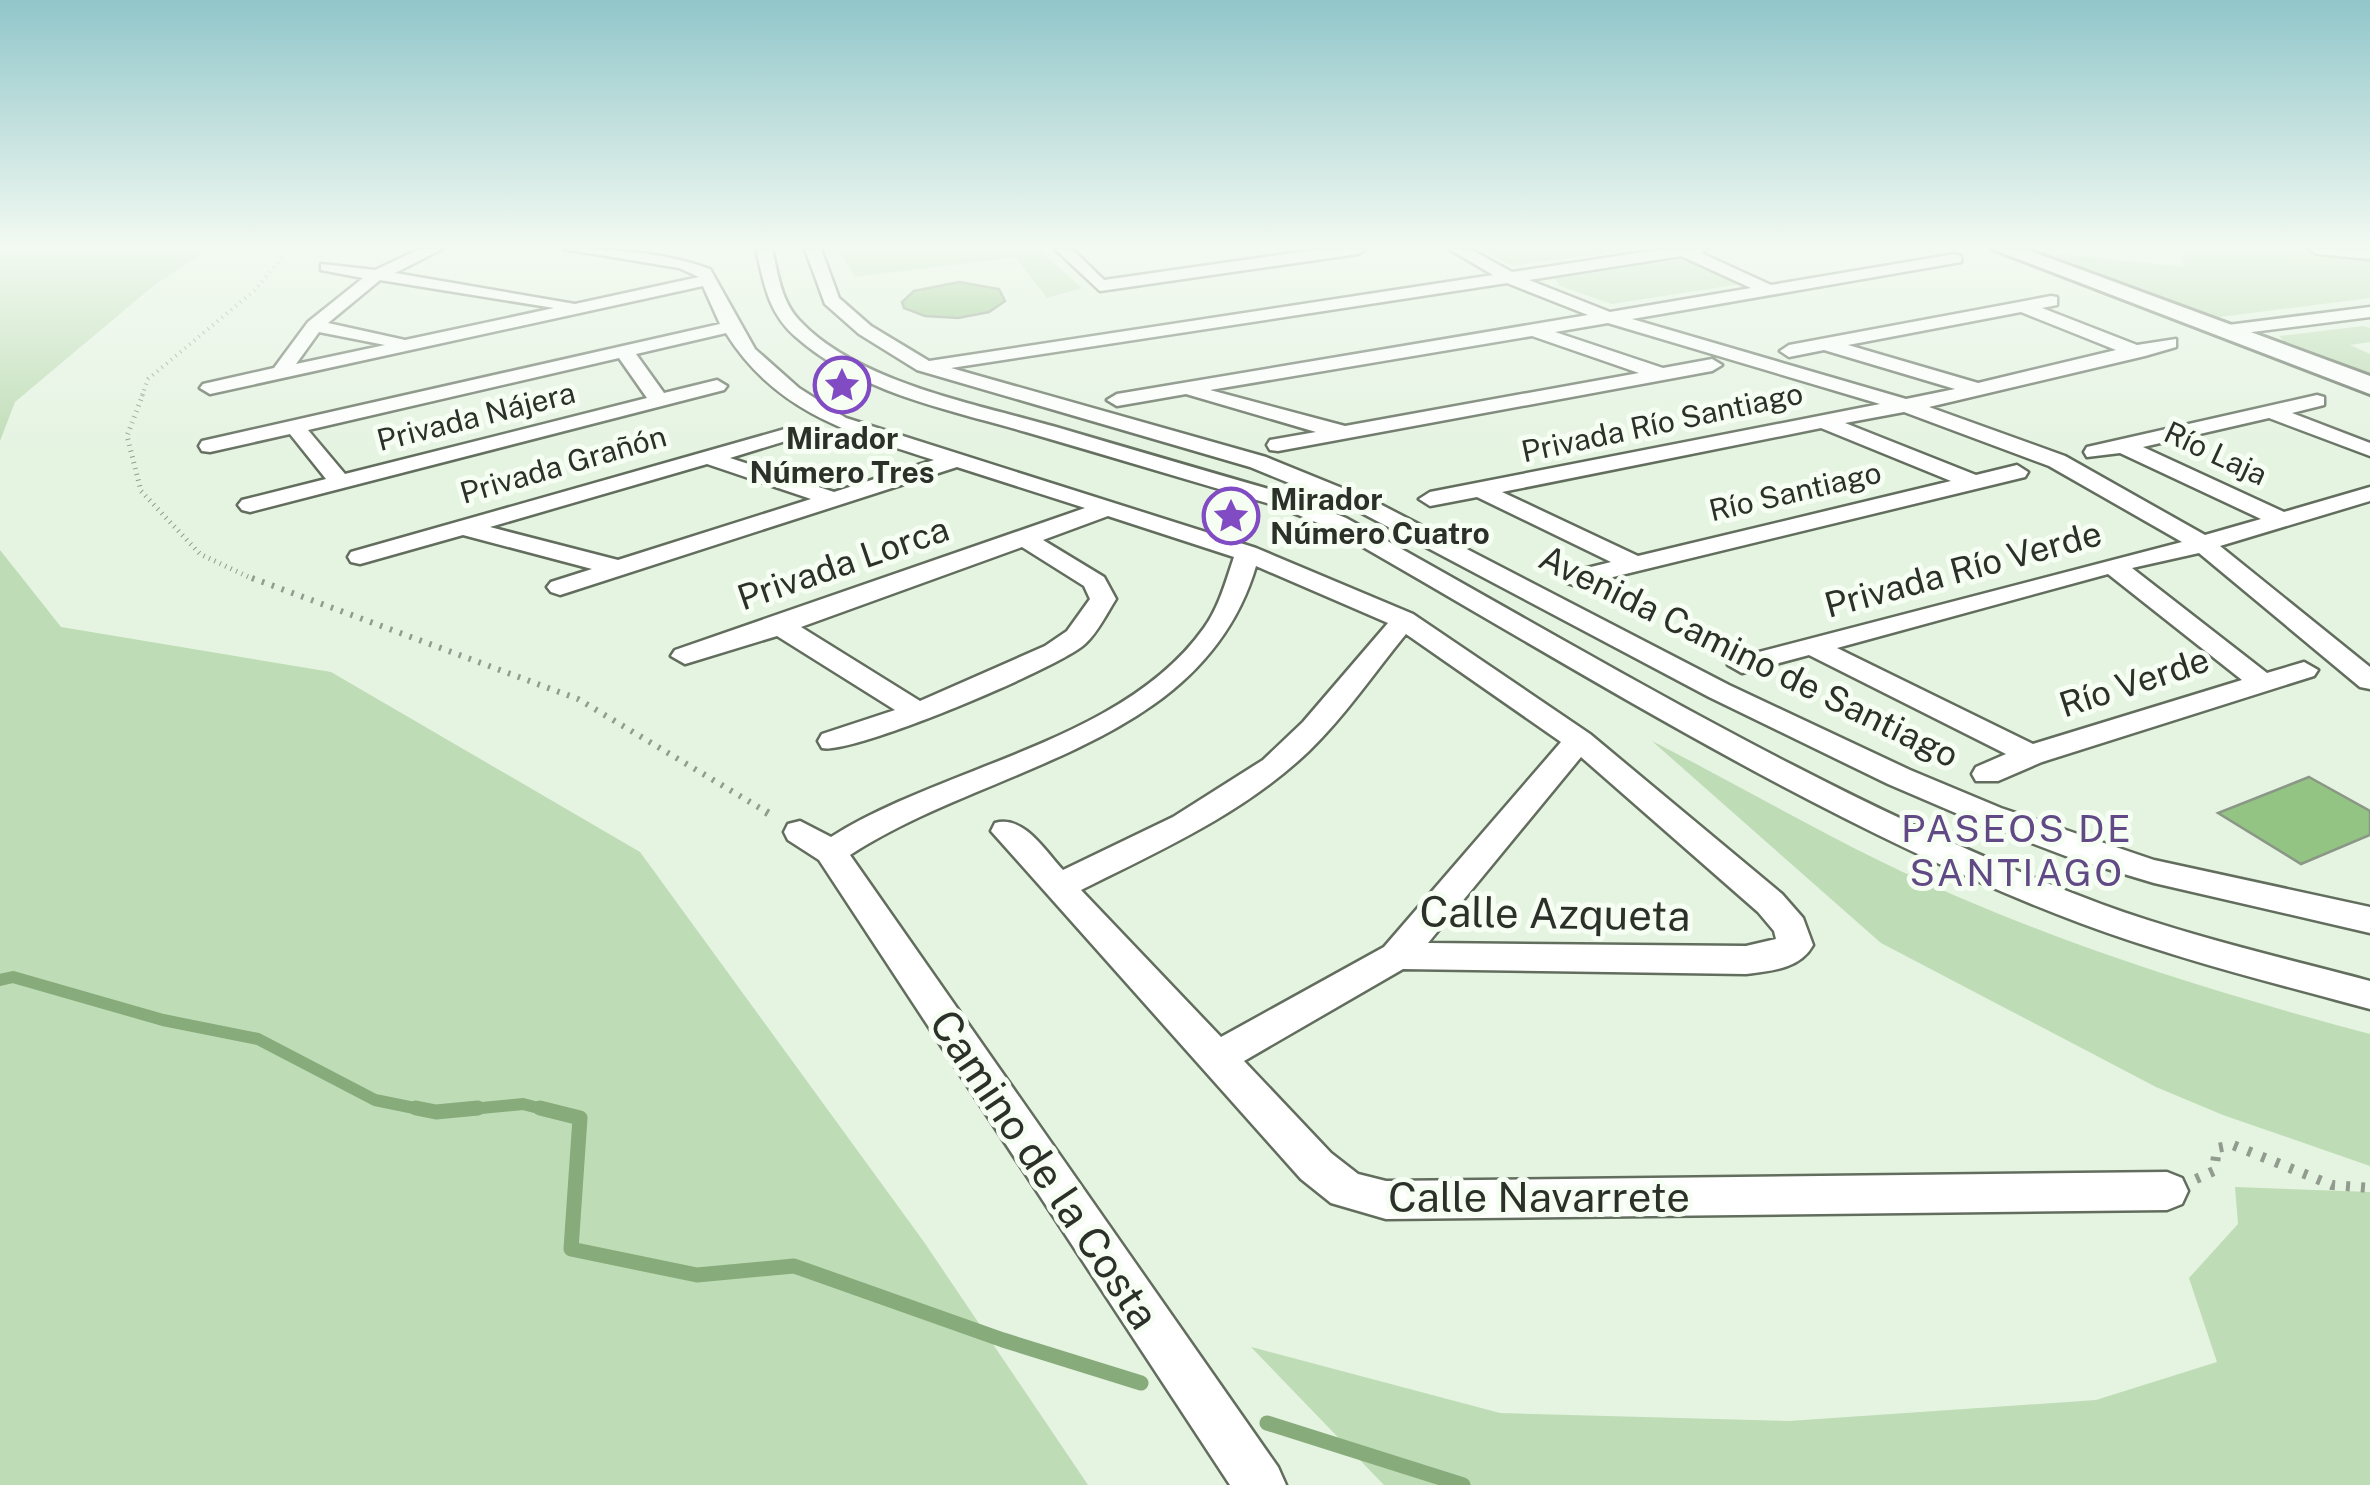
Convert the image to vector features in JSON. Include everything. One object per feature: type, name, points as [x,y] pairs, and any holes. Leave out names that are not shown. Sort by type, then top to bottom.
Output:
[{"type":"street","points":[[280,373],[323,318]]},
{"type":"street","points":[[210,388],[532,318]]},
{"type":"street","points":[[726,318],[780,384],[807,407],[839,422],[1247,553],[1404,620],[1579,740],[1397,956]]},
{"type":"street","name":"Avenida Camino de Santiago","points":[[789,318],[826,350],[922,395],[1282,500],[1338,523],[1750,752],[1950,854],[2056,900],[2170,941],[2370,995]]},
{"type":"street","name":"Avenida Camino de Santiago","points":[[852,318],[924,366],[1258,462],[1309,482],[1384,515],[1792,727],[1994,817],[2086,851],[2183,880],[2370,920]]},
{"type":"street","points":[[924,366],[1242,318]]},
{"type":"street","points":[[1117,400],[1600,318]]},
{"type":"street","points":[[1611,318],[1907,406],[2057,461],[2204,544],[2370,681]]},
{"type":"street","points":[[1789,351],[1958,318]]},
{"type":"street","points":[[2053,318],[2138,352]]},
{"type":"street","points":[[2186,318],[2370,386]]},
{"type":"street","points":[[2220,331],[2320,318]]},
{"type":"street","points":[[314,326],[414,344]]},
{"type":"street","points":[[210,446],[730,326]]},
{"type":"street","points":[[1532,330],[1661,374]]},
{"type":"street","name":"Privada Río Santiago","points":[[1430,500],[1818,420],[1907,406],[2169,343]]},
{"type":"street","points":[[1824,344],[1976,389]]},
{"type":"street","points":[[2271,350],[2370,399]]},
{"type":"street","points":[[624,351],[659,400]]},
{"type":"street","points":[[1278,445],[1712,364]]},
{"type":"street","name":"Privada Nájera","points":[[250,505],[717,386]]},
{"type":"street","points":[[1181,389],[1346,433]]},
{"type":"street","name":"Río Laja","points":[[2094,452],[2316,402]]},
{"type":"street","name":"Río Laja","points":[[2272,412],[2370,450]]},
{"type":"street","name":"Río Santiago","points":[[1818,420],[1973,482]]},
{"type":"street","points":[[296,426],[339,481]]},
{"type":"street","name":"Privada Grañón","points":[[360,557],[785,434]]},
{"type":"street","name":"Río Laja","points":[[2124,446],[2280,519]]},
{"type":"street","points":[[706,457],[834,499]]},
{"type":"street","points":[[560,587],[959,459]]},
{"type":"street","name":"Río Santiago","points":[[1576,578],[2017,472]]},
{"type":"street","points":[[1482,490],[1632,563]]},
{"type":"street","name":"Río Laja","points":[[2204,544],[2370,494]]},
{"type":"street","name":"Privada Lorca","points":[[686,656],[1108,508]]},
{"type":"street","points":[[462,528],[618,568]]},
{"type":"street","points":[[834,741],[918,712],[1055,652],[1077,637],[1103,600],[1095,582],[1025,540]]},
{"type":"street","name":"Privada Río Verde","points":[[1742,665],[2112,564],[2204,544]]},
{"type":"street","name":"Camino de la Costa","points":[[1247,553],[1232,602],[1214,634],[1190,662],[1152,695],[1106,722],[888,818],[815,842],[1260,1485]]},
{"type":"street","name":"Río Verde","points":[[2112,564],[2260,681]]},
{"type":"street","points":[[1057,887],[1188,824],[1245,787],[1300,743],[1404,620]]},
{"type":"street","points":[[780,626],[918,712]]},
{"type":"street","name":"Río Verde","points":[[1812,646],[2031,755]]},
{"type":"street","name":"Río Verde","points":[[1987,774],[2031,755],[2304,670]]},
{"type":"street","name":"Calle Azqueta","points":[[1217,1058],[1397,956],[1746,960],[1774,958],[1795,945],[1790,927],[1770,902],[1579,740]]},
{"type":"street","name":"Calle Navarrete","points":[[1007,831],[1316,1166],[1346,1190],[1386,1200],[2168,1190]]},
{"type":"path","points":[[2168,1190],[2214,1171],[2217,1148],[2233,1144],[2332,1185],[2370,1188]]},
{"type":"green space","points":[[0,318],[115,318],[15,402],[0,441]]},
{"type":"green space","points":[[2370,328],[2370,342],[2350,345],[2370,354],[2370,374],[2293,350],[2279,336]]},
{"type":"green space","points":[[0,550],[61,627],[331,672],[640,852],[924,1242],[1088,1485],[0,1485]]},
{"type":"green space","points":[[1652,741],[1882,862],[2000,914],[2183,980],[2370,1034],[2370,1166],[2223,1115],[2156,1087],[1881,943]]},
{"type":"green space","points":[[2235,1187],[2370,1192],[2370,1485],[1384,1485],[1251,1347],[1500,1413],[1789,1421],[2096,1400],[2217,1362],[2189,1278],[2238,1224]]},
{"type":"building","points":[[2309,777],[2370,811],[2370,835],[2301,864],[2218,813]]},
{"type":"waterway","points":[[0,980],[13,977],[163,1020],[258,1039],[375,1100],[429,1111]]},
{"type":"waterway","points":[[451,1111],[523,1104],[550,1111]]},
{"type":"waterway","points":[[416,1108],[436,1112],[478,1108]]},
{"type":"waterway","points":[[540,1108],[580,1118],[571,1249],[697,1275],[794,1266],[1003,1340],[1141,1383]]},
{"type":"waterway","points":[[1267,1423],[1463,1485]]},
{"type":"place","name":"Mirador Número Tres","points":[[842,385]]},
{"type":"place","name":"Mirador Número Cuatro","points":[[1231,516]]},
{"type":"district","name":"PASEOS DE SANTIAGO","points":[[2017,850]]}]
